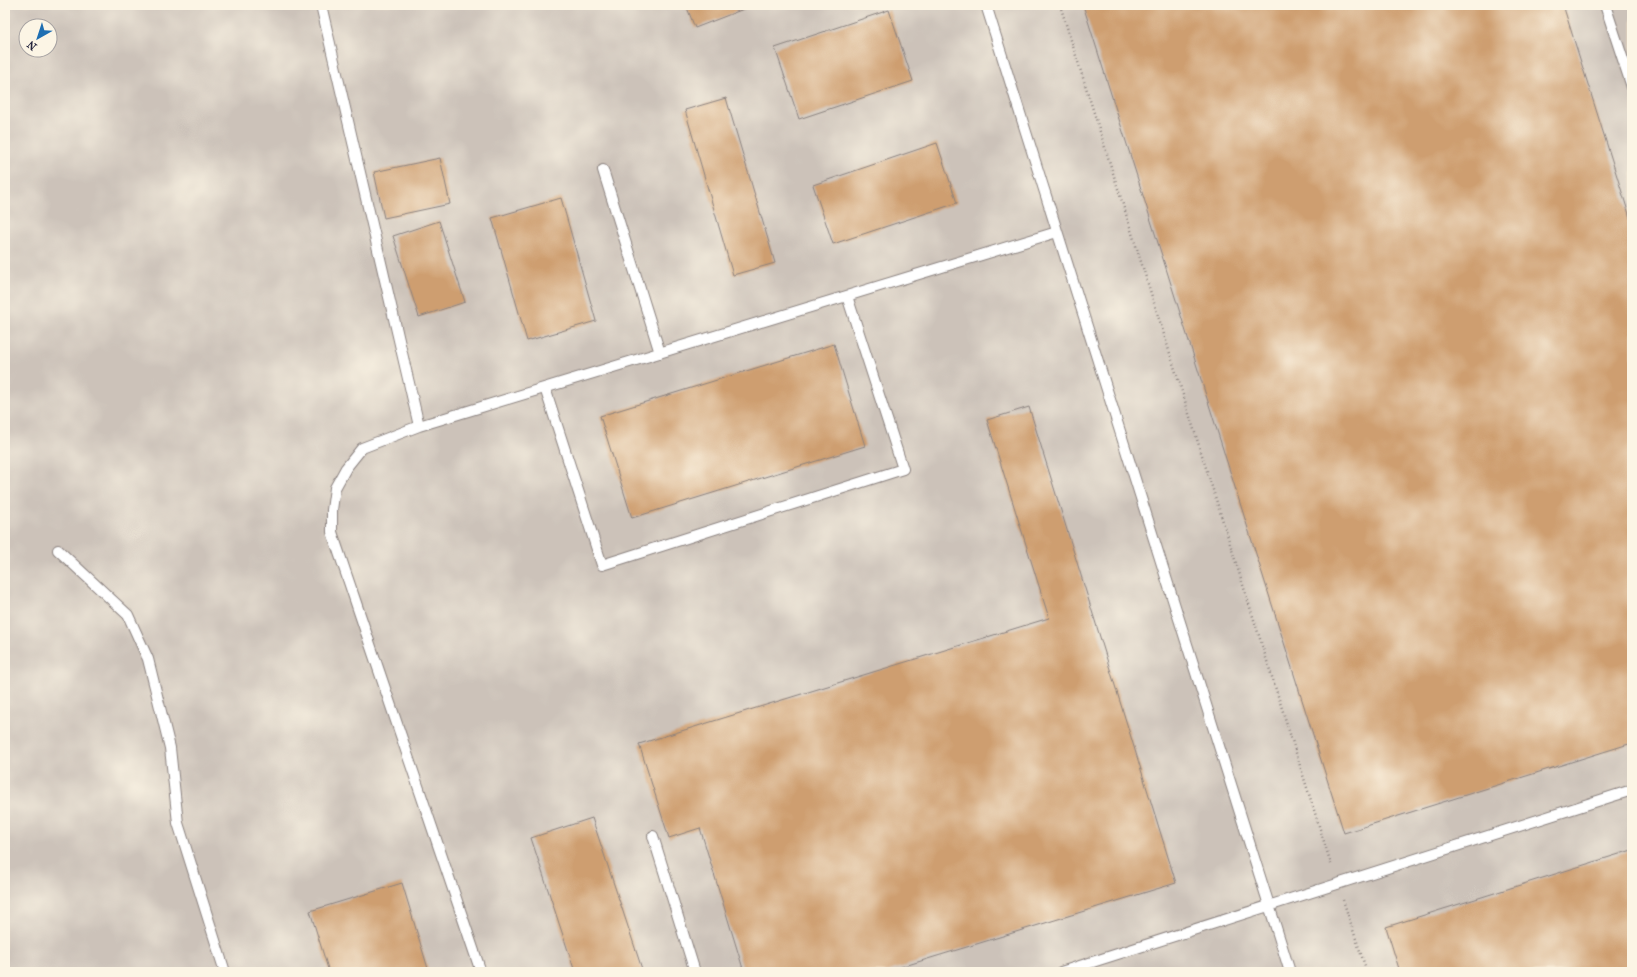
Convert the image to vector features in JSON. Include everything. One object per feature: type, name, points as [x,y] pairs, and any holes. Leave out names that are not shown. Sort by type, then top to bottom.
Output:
[{"type":"lane","points":[[321,5],[419,426]]},
{"type":"lane","points":[[986,5],[1290,972]]},
{"type":"lane","points":[[1605,5],[1632,87]]},
{"type":"lane","points":[[603,170],[660,353]]},
{"type":"lane","points":[[480,972],[332,532],[332,510],[335,488],[346,468],[362,448],[419,426],[1057,232]]},
{"type":"lane","points":[[545,388],[602,565],[903,469],[847,296]]},
{"type":"lane","points":[[58,550],[128,615],[148,659],[170,748],[178,823],[225,972]]},
{"type":"lane","points":[[1061,972],[1632,790]]},
{"type":"lane","points":[[652,836],[695,972]]},
{"type":"path","points":[[1060,5],[1337,884],[1367,972]]},
{"type":"shaded area","points":[[5,5],[1632,5],[1632,972],[5,972]]},
{"type":"building","points":[[686,5],[754,5],[695,28]]},
{"type":"building","points":[[1083,5],[1563,5],[1632,224],[1632,743],[1344,833]]},
{"type":"building","points":[[889,10],[913,81],[799,119],[775,48]]},
{"type":"building","points":[[726,98],[775,263],[733,275],[685,110]]},
{"type":"building","points":[[937,143],[957,203],[833,244],[813,185]]},
{"type":"building","points":[[440,158],[450,204],[384,218],[374,172]]},
{"type":"building","points":[[561,198],[596,321],[527,341],[492,218]]},
{"type":"building","points":[[439,221],[465,302],[419,317],[393,236]]},
{"type":"building","points":[[834,344],[865,446],[632,518],[600,416]]},
{"type":"building","points":[[1029,407],[1176,883],[885,972],[744,972],[700,828],[669,838],[639,744],[1049,618],[987,420]]},
{"type":"building","points":[[592,818],[643,972],[575,972],[531,838]]},
{"type":"building","points":[[1632,850],[1632,972],[1400,972],[1386,927]]},
{"type":"building","points":[[402,883],[429,972],[329,972],[310,911]]}]
